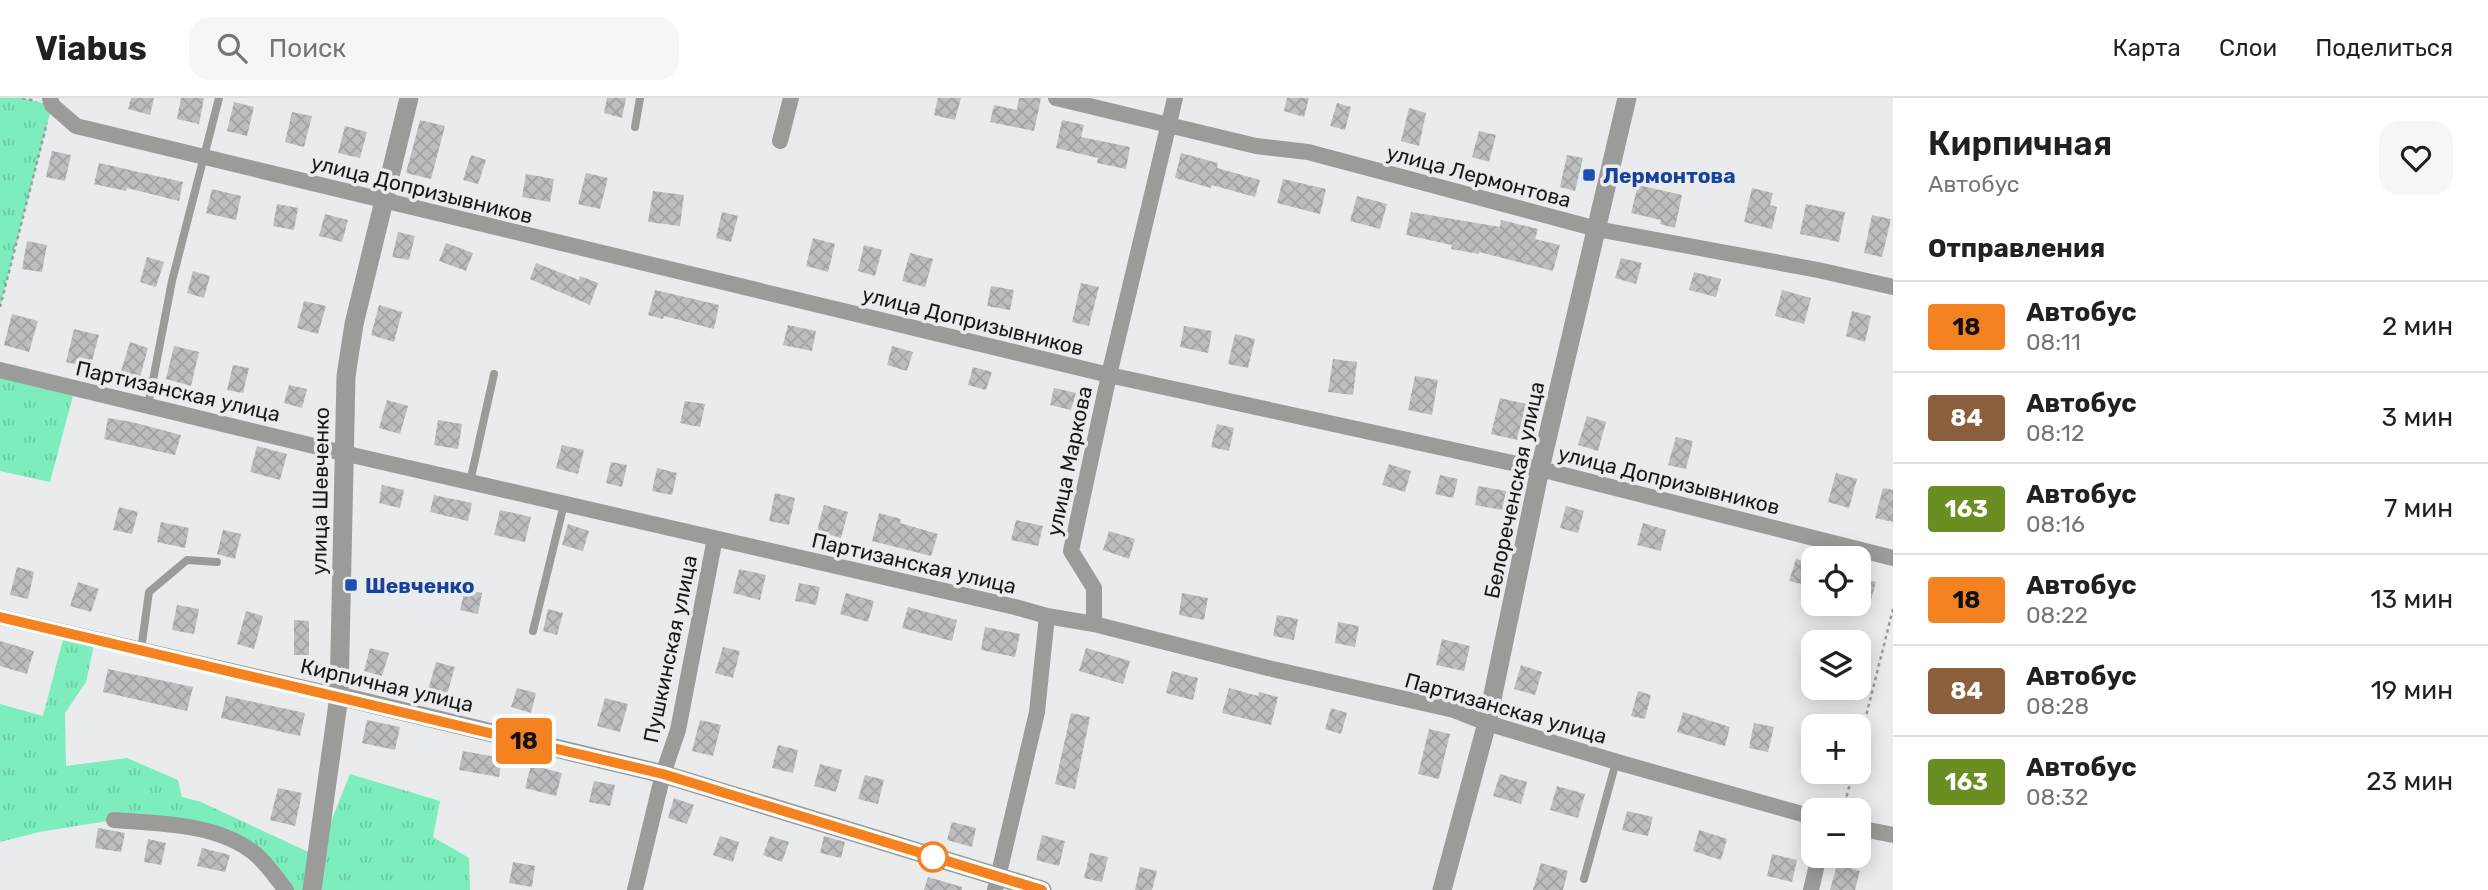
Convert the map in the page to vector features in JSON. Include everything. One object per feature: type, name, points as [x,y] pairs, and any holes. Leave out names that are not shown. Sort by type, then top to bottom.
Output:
[{"type":"street","name":"улица Шевченко","points":[[312,890],[339,696],[346,376],[354,324],[409,98]]},
{"type":"street","points":[[780,141],[791,98]]},
{"type":"street","name":"улица Лермонтова","points":[[1056,98],[1256,146],[1308,152],[1597,229],[1818,270],[1893,287]]},
{"type":"street","name":"улица Маркова","points":[[1094,624],[1094,589],[1071,551],[1109,375],[1175,98]]},
{"type":"street","name":"Белореченская улица","points":[[1441,890],[1487,723],[1540,469],[1627,98]]},
{"type":"street","name":"улица Допризывников","points":[[51,101],[76,126],[1109,375],[1540,469],[1893,558]]},
{"type":"street","name":"Партизанская улица","points":[[0,370],[343,453],[1047,616],[1094,624],[1268,668],[1454,710],[1487,723],[1616,762],[1801,814]]},
{"type":"street","name":"Пушкинская улица","points":[[635,890],[663,774],[678,730],[715,538]]},
{"type":"street","points":[[997,884],[1037,712],[1047,616]]},
{"type":"street","name":"Кирпичная улица","points":[[0,617],[663,774],[997,884],[1042,890]]},
{"type":"street","points":[[114,820],[182,826],[227,836],[255,853],[286,890]]},
{"type":"street","points":[[1871,831],[1893,835]]},
{"type":"street","points":[[1811,890],[1816,868]]},
{"type":"lane","points":[[148,406],[172,281],[219,98]]},
{"type":"lane","points":[[635,127],[640,98]]},
{"type":"lane","points":[[470,482],[494,374]]},
{"type":"lane","points":[[533,631],[564,503]]},
{"type":"lane","points":[[141,650],[149,592],[187,560],[217,562]]},
{"type":"lane","points":[[1584,879],[1616,762]]},
{"type":"path","points":[[0,307],[51,101]]},
{"type":"path","points":[[1867,714],[1893,609]]},
{"type":"green space","points":[[0,98],[22,98],[52,105],[0,307]]},
{"type":"green space","points":[[0,370],[75,388],[50,482],[0,471]]},
{"type":"green space","points":[[65,632],[95,640],[86,682],[65,713],[66,766],[127,758],[178,780],[182,797],[201,802],[317,856],[350,774],[440,801],[433,837],[469,858],[470,890],[286,890],[227,836],[114,820],[39,832],[0,842],[0,704],[43,716]]},
{"type":"building","points":[[131,98],[154,98],[150,115],[128,109]]},
{"type":"building","points":[[181,98],[204,98],[199,124],[177,119]]},
{"type":"building","points":[[607,98],[626,98],[622,118],[604,113]]},
{"type":"building","points":[[938,98],[961,98],[955,120],[934,115]]},
{"type":"building","points":[[1019,98],[1041,98],[1034,131],[990,122],[994,105],[1017,110]]},
{"type":"building","points":[[1287,98],[1309,98],[1304,117],[1284,111]]},
{"type":"building","points":[[234,102],[254,107],[247,136],[227,131]]},
{"type":"building","points":[[1337,103],[1351,107],[1345,130],[1330,126]]},
{"type":"building","points":[[1409,108],[1426,113],[1419,146],[1401,141]]},
{"type":"building","points":[[292,112],[312,116],[304,147],[285,142]]},
{"type":"building","points":[[420,120],[445,126],[431,179],[406,173]]},
{"type":"building","points":[[1062,120],[1084,125],[1081,137],[1130,147],[1126,169],[1097,163],[1098,158],[1056,148]]},
{"type":"building","points":[[345,126],[367,132],[360,158],[338,153]]},
{"type":"building","points":[[1479,131],[1496,135],[1489,162],[1472,157]]},
{"type":"building","points":[[52,151],[71,155],[65,181],[46,177]]},
{"type":"building","points":[[1181,153],[1218,163],[1217,168],[1260,180],[1255,197],[1175,178]]},
{"type":"building","points":[[471,155],[486,160],[478,184],[463,180]]},
{"type":"building","points":[[1567,155],[1583,158],[1575,191],[1560,187]]},
{"type":"building","points":[[99,163],[183,182],[179,201],[127,188],[126,191],[94,184]]},
{"type":"building","points":[[586,173],[608,178],[600,209],[578,204]]},
{"type":"building","points":[[526,174],[554,179],[550,202],[522,197]]},
{"type":"building","points":[[1283,179],[1326,189],[1320,214],[1277,203]]},
{"type":"building","points":[[1638,185],[1682,195],[1675,228],[1660,224],[1661,220],[1631,213]]},
{"type":"building","points":[[1752,188],[1773,193],[1770,205],[1777,207],[1772,229],[1744,222]]},
{"type":"building","points":[[212,189],[241,196],[236,220],[206,213]]},
{"type":"building","points":[[653,191],[684,195],[680,226],[648,222]]},
{"type":"building","points":[[1357,196],[1387,204],[1380,229],[1350,221]]},
{"type":"building","points":[[277,204],[298,208],[294,230],[273,226]]},
{"type":"building","points":[[1806,204],[1845,212],[1839,242],[1800,234]]},
{"type":"building","points":[[722,212],[738,216],[731,242],[716,238]]},
{"type":"building","points":[[1411,212],[1500,227],[1501,220],[1538,229],[1535,239],[1560,245],[1553,271],[1479,252],[1451,249],[1452,245],[1406,235]]},
{"type":"building","points":[[325,214],[348,220],[342,242],[319,236]]},
{"type":"building","points":[[1872,215],[1891,219],[1882,257],[1864,253]]},
{"type":"building","points":[[398,232],[415,236],[409,260],[392,257]]},
{"type":"building","points":[[813,238],[835,244],[828,272],[806,266]]},
{"type":"building","points":[[27,241],[47,245],[42,272],[22,269]]},
{"type":"building","points":[[446,243],[473,253],[466,271],[439,261]]},
{"type":"building","points":[[864,245],[882,250],[875,276],[858,271]]},
{"type":"building","points":[[910,253],[933,259],[925,287],[902,281]]},
{"type":"building","points":[[147,257],[164,262],[156,287],[140,282]]},
{"type":"building","points":[[1621,258],[1642,263],[1636,284],[1615,278]]},
{"type":"building","points":[[536,263],[579,280],[580,276],[598,283],[590,305],[530,279]]},
{"type":"building","points":[[193,271],[210,276],[204,298],[187,293]]},
{"type":"building","points":[[1694,272],[1721,279],[1716,297],[1689,290]]},
{"type":"building","points":[[1081,283],[1099,287],[1089,326],[1072,322]]},
{"type":"building","points":[[991,286],[1014,290],[1010,310],[987,306]]},
{"type":"building","points":[[655,290],[719,305],[714,329],[664,316],[663,319],[648,315]]},
{"type":"building","points":[[1782,290],[1811,298],[1804,324],[1775,316]]},
{"type":"building","points":[[304,301],[326,306],[318,334],[297,328]]},
{"type":"building","points":[[379,305],[402,312],[394,342],[371,335]]},
{"type":"building","points":[[1852,311],[1871,316],[1865,342],[1846,336]]},
{"type":"building","points":[[12,314],[38,321],[29,352],[4,345]]},
{"type":"building","points":[[788,325],[816,331],[812,351],[783,345]]},
{"type":"building","points":[[1184,326],[1212,331],[1208,353],[1180,347]]},
{"type":"building","points":[[74,329],[99,335],[90,368],[66,362]]},
{"type":"building","points":[[1235,334],[1255,339],[1248,368],[1228,364]]},
{"type":"building","points":[[130,342],[148,348],[140,377],[121,371]]},
{"type":"building","points":[[174,346],[199,352],[191,386],[166,379]]},
{"type":"building","points":[[892,346],[913,352],[907,371],[887,365]]},
{"type":"building","points":[[1333,359],[1357,362],[1353,395],[1328,392]]},
{"type":"building","points":[[233,365],[249,368],[243,393],[227,390]]},
{"type":"building","points":[[973,367],[992,372],[986,390],[968,385]]},
{"type":"building","points":[[1415,376],[1438,380],[1432,415],[1408,410]]},
{"type":"building","points":[[289,385],[307,389],[302,408],[284,403]]},
{"type":"building","points":[[1054,388],[1076,393],[1071,410],[1050,405]]},
{"type":"building","points":[[1500,398],[1526,404],[1517,440],[1491,434]]},
{"type":"building","points":[[387,400],[408,406],[400,434],[379,428]]},
{"type":"building","points":[[685,401],[705,404],[700,427],[680,423]]},
{"type":"building","points":[[1587,416],[1606,422],[1598,451],[1578,445]]},
{"type":"building","points":[[108,418],[181,435],[175,455],[104,439]]},
{"type":"building","points":[[438,420],[462,424],[458,449],[434,445]]},
{"type":"building","points":[[1217,424],[1234,428],[1229,451],[1211,447]]},
{"type":"building","points":[[1676,437],[1693,441],[1686,469],[1668,465]]},
{"type":"building","points":[[562,445],[584,450],[578,474],[556,468]]},
{"type":"building","points":[[257,446],[287,454],[280,480],[250,472]]},
{"type":"building","points":[[611,462],[627,465],[622,487],[606,483]]},
{"type":"building","points":[[1389,464],[1411,471],[1405,492],[1382,485]]},
{"type":"building","points":[[657,468],[677,473],[672,495],[652,491]]},
{"type":"building","points":[[1836,473],[1857,479],[1849,508],[1828,502]]},
{"type":"building","points":[[1440,475],[1458,479],[1453,498],[1435,494]]},
{"type":"building","points":[[382,485],[404,490],[400,508],[379,503]]},
{"type":"building","points":[[1478,486],[1506,491],[1502,510],[1475,505]]},
{"type":"building","points":[[1883,488],[1893,490],[1893,522],[1875,518]]},
{"type":"building","points":[[775,493],[795,498],[789,525],[769,521]]},
{"type":"building","points":[[434,495],[472,503],[468,521],[430,512]]},
{"type":"building","points":[[824,505],[848,512],[841,538],[817,531]]},
{"type":"building","points":[[1566,506],[1584,511],[1578,533],[1560,528]]},
{"type":"building","points":[[119,507],[138,512],[132,534],[113,530]]},
{"type":"building","points":[[500,510],[531,517],[525,542],[494,535]]},
{"type":"building","points":[[879,513],[901,519],[900,523],[938,534],[931,556],[872,541]]},
{"type":"building","points":[[1016,520],[1043,526],[1038,546],[1011,540]]},
{"type":"building","points":[[161,522],[189,528],[185,548],[157,542]]},
{"type":"building","points":[[1643,523],[1666,530],[1661,551],[1637,545]]},
{"type":"building","points":[[568,524],[589,531],[583,551],[562,545]]},
{"type":"building","points":[[223,530],[241,534],[235,559],[217,554]]},
{"type":"building","points":[[1109,531],[1135,539],[1129,559],[1103,550]]},
{"type":"building","points":[[1796,559],[1801,561],[1801,584],[1789,581]]},
{"type":"building","points":[[17,567],[34,572],[28,599],[10,595]]},
{"type":"building","points":[[739,569],[766,575],[760,600],[733,593]]},
{"type":"building","points":[[1871,581],[1876,582],[1871,600]]},
{"type":"building","points":[[78,582],[99,589],[91,612],[70,606]]},
{"type":"building","points":[[799,583],[820,587],[816,605],[795,601]]},
{"type":"building","points":[[465,589],[482,593],[478,614],[460,610]]},
{"type":"building","points":[[846,593],[874,601],[868,622],[840,614]]},
{"type":"building","points":[[1182,593],[1208,598],[1204,620],[1179,615]]},
{"type":"building","points":[[177,605],[199,609],[194,634],[172,630]]},
{"type":"building","points":[[908,607],[957,620],[952,641],[902,628]]},
{"type":"building","points":[[548,609],[563,613],[557,635],[543,631]]},
{"type":"building","points":[[246,611],[263,616],[254,649],[237,644]]},
{"type":"building","points":[[1277,615],[1298,619],[1294,640],[1273,636]]},
{"type":"building","points":[[294,620],[309,621],[309,655],[294,655]]},
{"type":"building","points":[[1338,622],[1359,626],[1355,647],[1335,643]]},
{"type":"building","points":[[985,627],[1020,634],[1015,657],[981,650]]},
{"type":"building","points":[[1442,639],[1470,646],[1464,671],[1436,665]]},
{"type":"building","points":[[0,641],[34,651],[27,674],[0,666]]},
{"type":"building","points":[[723,647],[740,651],[733,678],[715,673]]},
{"type":"building","points":[[370,648],[389,653],[382,676],[364,671]]},
{"type":"building","points":[[1086,648],[1130,661],[1123,684],[1079,671]]},
{"type":"building","points":[[436,662],[455,667],[447,694],[428,690]]},
{"type":"building","points":[[1521,665],[1542,672],[1535,695],[1514,689]]},
{"type":"building","points":[[108,669],[193,687],[187,711],[103,692]]},
{"type":"building","points":[[1172,671],[1198,678],[1193,700],[1166,693]]},
{"type":"building","points":[[517,688],[536,693],[531,713],[511,707]]},
{"type":"building","points":[[1229,688],[1258,696],[1259,692],[1278,697],[1271,725],[1222,713]]},
{"type":"building","points":[[1638,691],[1651,695],[1645,719],[1631,716]]},
{"type":"building","points":[[226,696],[305,713],[300,736],[221,718]]},
{"type":"building","points":[[605,698],[628,704],[620,732],[597,726]]},
{"type":"building","points":[[1331,708],[1347,713],[1341,734],[1325,729]]},
{"type":"building","points":[[1683,712],[1730,727],[1725,746],[1677,732]]},
{"type":"building","points":[[1071,713],[1090,717],[1075,789],[1055,784]]},
{"type":"building","points":[[367,720],[400,727],[395,750],[362,743]]},
{"type":"building","points":[[700,720],[721,725],[713,756],[692,751]]},
{"type":"building","points":[[1754,723],[1774,727],[1768,752],[1749,748]]},
{"type":"building","points":[[1429,729],[1450,734],[1439,779],[1418,774]]},
{"type":"building","points":[[778,745],[798,750],[793,773],[772,768]]},
{"type":"building","points":[[463,751],[502,758],[499,777],[459,770]]},
{"type":"building","points":[[820,764],[842,770],[836,792],[814,786]]},
{"type":"building","points":[[531,765],[562,773],[556,796],[525,788]]},
{"type":"building","points":[[1500,774],[1527,782],[1521,804],[1493,796]]},
{"type":"building","points":[[865,775],[884,780],[878,804],[858,799]]},
{"type":"building","points":[[594,781],[615,785],[610,806],[589,802]]},
{"type":"building","points":[[1557,786],[1585,794],[1578,818],[1550,810]]},
{"type":"building","points":[[278,788],[302,793],[295,826],[270,820]]},
{"type":"building","points":[[674,798],[694,805],[687,824],[668,818]]},
{"type":"building","points":[[1627,811],[1653,817],[1648,836],[1622,830]]},
{"type":"building","points":[[952,822],[976,828],[972,847],[947,840]]},
{"type":"building","points":[[98,828],[125,833],[121,852],[95,848]]},
{"type":"building","points":[[1699,830],[1727,839],[1721,860],[1693,851]]},
{"type":"building","points":[[1042,835],[1065,841],[1059,866],[1036,860]]},
{"type":"building","points":[[720,836],[739,842],[733,862],[713,855]]},
{"type":"building","points":[[770,836],[789,842],[782,862],[763,855]]},
{"type":"building","points":[[824,836],[845,842],[841,858],[820,853]]},
{"type":"building","points":[[148,839],[166,843],[161,865],[144,862]]},
{"type":"building","points":[[202,848],[230,855],[225,872],[197,866]]},
{"type":"building","points":[[1090,853],[1108,857],[1102,882],[1084,878]]},
{"type":"building","points":[[1772,854],[1797,860],[1792,882],[1767,876]]},
{"type":"building","points":[[513,862],[535,866],[532,887],[509,883]]},
{"type":"building","points":[[1541,863],[1568,871],[1563,890],[1533,890]]},
{"type":"building","points":[[1140,867],[1157,871],[1152,890],[1135,890]]},
{"type":"building","points":[[1836,868],[1860,871],[1855,890],[1830,890]]},
{"type":"building","points":[[928,877],[962,887],[962,890],[924,890]]},
{"type":"bus line","name":"18","points":[[0,617],[663,774],[1042,890]]},
{"type":"place","name":"Лермонтова","points":[[1589,175]]},
{"type":"place","name":"Шевченко","points":[[351,585]]}]
